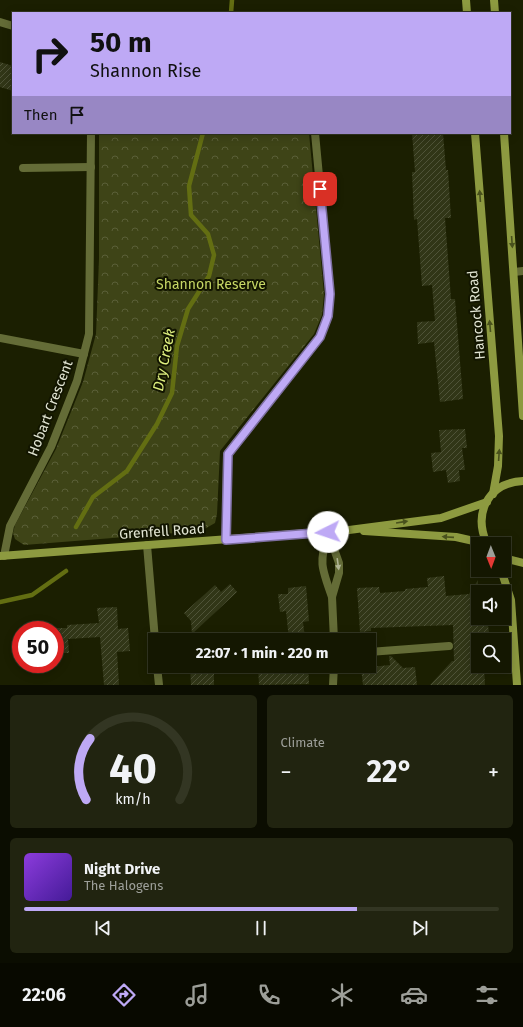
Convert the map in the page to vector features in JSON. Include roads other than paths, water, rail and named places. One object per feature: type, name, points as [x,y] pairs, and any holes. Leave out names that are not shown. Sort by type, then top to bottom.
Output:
[{"type":"main road","points":[[466,0],[467,12]]},
{"type":"main road","points":[[494,0],[495,12]]},
{"type":"main road","name":"Hancock Road","points":[[475,134],[499,444],[498,466],[493,494]]},
{"type":"main road","points":[[504,134],[523,416]]},
{"type":"main road","points":[[484,537],[481,523],[482,512],[487,502],[502,486],[523,481]]},
{"type":"main road","name":"Grenfell Road","points":[[2,556],[349,530],[441,518],[487,502]]},
{"type":"main road","name":"Grenfell Road","points":[[349,530],[456,537],[471,540]]},
{"type":"main road","points":[[511,560],[523,564]]},
{"type":"main road","points":[[503,577],[511,600],[518,685]]},
{"type":"street","points":[[0,22],[12,26]]},
{"type":"street","name":"Hobart Crescent","points":[[2,556],[10,526],[51,447],[77,381],[89,334],[91,134]]},
{"type":"street","points":[[226,540],[228,454],[320,337],[328,316],[330,294],[315,134]]},
{"type":"street","points":[[23,168],[91,167]]},
{"type":"street","points":[[514,272],[523,271]]},
{"type":"street","points":[[0,338],[84,354]]},
{"type":"street","points":[[328,532],[339,563],[339,573],[332,596]]},
{"type":"street","points":[[328,532],[321,555],[321,564],[332,596],[334,633]]},
{"type":"street","points":[[148,545],[154,633]]},
{"type":"street","points":[[376,651],[449,646]]},
{"type":"street","points":[[158,673],[159,685]]},
{"type":"street","points":[[334,673],[334,685]]},
{"type":"waterway","name":"Dry Creek","points":[[231,12],[232,0]]},
{"type":"waterway","name":"Dry Creek","points":[[76,527],[93,497],[127,471],[157,424],[172,393],[177,346],[188,309],[209,276],[214,255],[208,234],[191,215],[189,186],[203,134]]},
{"type":"waterway","name":"Dry Creek","points":[[0,602],[32,595],[66,571]]},
{"type":"park label","name":"Shannon Reserve","points":[[211,284]]}]
